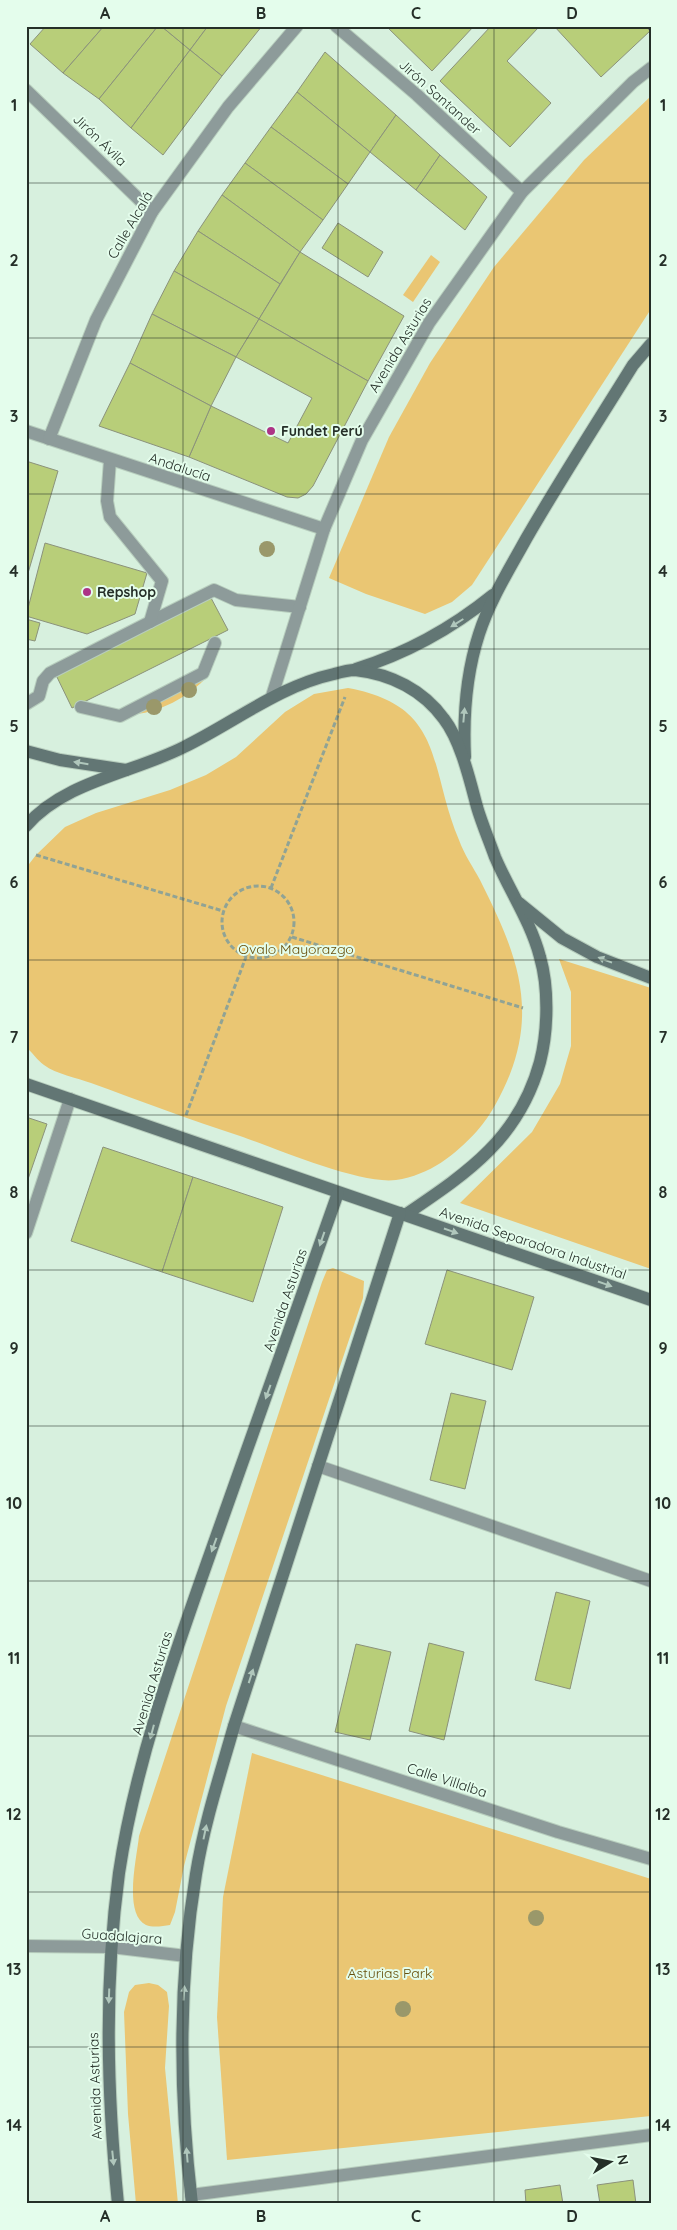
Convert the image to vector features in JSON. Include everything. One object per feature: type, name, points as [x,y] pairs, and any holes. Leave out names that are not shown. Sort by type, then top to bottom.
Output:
[{"type":"street","name":"Calle Alcalá","points":[[49,439],[96,320],[152,212],[228,107],[297,26]]},
{"type":"street","name":"Jirón Santander","points":[[336,26],[416,95],[522,192]]},
{"type":"street","name":"Avenida Asturias","points":[[272,696],[324,529],[362,440],[428,323],[522,192],[633,82],[651,68]]},
{"type":"street","name":"Jirón Ávila","points":[[26,90],[152,212]]},
{"type":"street","points":[[465,764],[463,720],[468,676],[479,634],[495,594],[544,507],[607,406],[633,365],[651,344]]},
{"type":"street","name":"Andalucía","points":[[26,431],[324,529]]},
{"type":"street","points":[[110,460],[107,500],[110,517],[162,581],[150,622]]},
{"type":"street","points":[[26,704],[38,696],[43,681],[50,673],[214,590],[236,600],[300,607]]},
{"type":"street","points":[[26,826],[39,812],[80,788],[173,753],[212,734],[272,696],[310,679],[352,670],[391,658],[429,640],[463,619],[495,594]]},
{"type":"street","points":[[81,707],[120,716],[203,673],[215,643]]},
{"type":"street","points":[[352,670],[388,676],[419,692],[446,720],[465,764],[478,811],[540,958],[547,1016],[540,1061],[524,1105],[494,1148],[451,1184],[403,1214],[318,1466],[234,1726],[210,1810],[196,1874],[186,1956],[181,2036],[183,2106],[191,2199],[651,2135]]},
{"type":"street","points":[[26,751],[60,760],[129,770]]},
{"type":"street","points":[[517,902],[562,938],[597,957],[651,978]]},
{"type":"street","name":"Avenida Separadora Industrial","points":[[26,1084],[651,1300]]},
{"type":"street","points":[[26,1233],[70,1099]]},
{"type":"street","name":"Avenida Asturias","points":[[118,2204],[110,2123],[108,2055],[111,1947],[120,1871],[132,1806],[166,1678],[338,1193]]},
{"type":"street","points":[[318,1466],[651,1581]]},
{"type":"street","name":"Calle Villalba","points":[[234,1726],[558,1832],[651,1859]]},
{"type":"street","name":"Guadalajara","points":[[26,1946],[111,1947],[186,1956]]},
{"type":"path","points":[[271,888],[348,688],[352,670]]},
{"type":"path","points":[[36,855],[223,911]]},
{"type":"path","points":[[248,887],[271,888],[285,898],[294,914],[295,926],[292,938],[277,954],[256,959],[246,957],[228,944],[222,922],[223,911],[229,900],[237,892],[248,887]]},
{"type":"path","points":[[292,938],[524,1009]]},
{"type":"path","points":[[185,1118],[246,957]]},
{"type":"green space","points":[[651,96],[651,309],[472,585],[452,602],[425,614],[366,594],[329,578],[389,437],[430,363],[494,267],[584,160]]},
{"type":"green space","points":[[431,255],[440,262],[413,302],[403,295]]},
{"type":"green space","points":[[204,680],[173,703],[145,713],[136,714]]},
{"type":"green space","name":"Ovalo Mayorazgo","points":[[348,688],[380,697],[402,709],[418,725],[429,743],[449,813],[461,845],[503,928],[518,975],[522,998],[522,1023],[518,1048],[507,1082],[487,1118],[469,1140],[441,1163],[420,1174],[396,1180],[362,1177],[319,1165],[60,1073],[44,1065],[26,1047],[26,868],[36,855],[65,827],[96,813],[170,790],[206,775],[236,757],[285,712],[314,694]]},
{"type":"green space","points":[[559,959],[651,988],[651,1269],[460,1203],[532,1132],[560,1084],[571,1046],[571,992]]},
{"type":"green space","points":[[333,1268],[364,1281],[363,1298],[226,1706],[184,1866],[175,1912],[170,1925],[149,1926],[139,1919],[133,1898],[134,1870],[139,1836],[322,1282],[327,1270]]},
{"type":"green space","name":"Asturias Park","points":[[252,1753],[651,1879],[651,2116],[227,2160],[217,2017],[223,1897]]},
{"type":"green space","points":[[149,1983],[158,1985],[167,1992],[169,2006],[165,2068],[178,2204],[136,2204],[128,2114],[124,2012],[129,1992],[135,1985]]},
{"type":"building","points":[[46,26],[104,26],[63,73],[30,44]]},
{"type":"building","points":[[104,26],[158,26],[99,99],[63,73]]},
{"type":"building","points":[[158,26],[161,26],[190,50],[131,128],[99,99]]},
{"type":"building","points":[[161,26],[208,26],[190,50]]},
{"type":"building","points":[[208,26],[262,26],[222,76],[190,50]]},
{"type":"building","points":[[386,26],[474,26],[432,71]]},
{"type":"building","points":[[491,26],[538,28],[507,61],[551,103],[510,147],[440,81]]},
{"type":"building","points":[[554,26],[645,26],[650,31],[601,77]]},
{"type":"building","points":[[190,50],[222,76],[163,155],[131,128]]},
{"type":"building","points":[[325,52],[396,115],[370,152],[297,92]]},
{"type":"building","points":[[297,92],[370,152],[348,184],[271,127]]},
{"type":"building","points":[[396,115],[440,155],[416,190],[370,152]]},
{"type":"building","points":[[271,127],[348,184],[323,220],[245,163]]},
{"type":"building","points":[[440,155],[487,197],[465,230],[416,190]]},
{"type":"building","points":[[245,163],[323,220],[300,252],[222,195]]},
{"type":"building","points":[[222,195],[300,252],[280,284],[198,231]]},
{"type":"building","points":[[338,223],[383,252],[368,277],[322,248]]},
{"type":"building","points":[[198,231],[280,284],[259,319],[174,271]]},
{"type":"building","points":[[300,252],[404,316],[368,381],[259,319]]},
{"type":"building","points":[[174,271],[259,319],[236,357],[152,314]]},
{"type":"building","points":[[152,314],[236,357],[211,406],[130,363]]},
{"type":"building","name":"Fundet Perú","points":[[259,319],[368,381],[313,486],[306,494],[298,498],[287,497],[189,457],[211,406],[288,443],[312,398],[236,357]]},
{"type":"building","points":[[130,363],[211,406],[189,457],[99,426]]},
{"type":"building","points":[[26,461],[58,471],[26,580]]},
{"type":"building","name":"Repshop","points":[[45,543],[147,573],[135,614],[87,634],[26,616]]},
{"type":"building","points":[[210,596],[228,630],[72,708],[55,673]]},
{"type":"building","points":[[26,619],[40,623],[35,641],[26,639]]},
{"type":"building","points":[[26,1117],[47,1124],[26,1185]]},
{"type":"building","points":[[103,1147],[193,1177],[162,1272],[71,1241]]},
{"type":"building","points":[[193,1177],[283,1207],[253,1302],[162,1272]]},
{"type":"building","points":[[447,1270],[534,1297],[512,1370],[425,1344]]},
{"type":"building","points":[[451,1393],[486,1401],[465,1489],[430,1480]]},
{"type":"building","points":[[556,1592],[590,1601],[570,1689],[535,1680]]},
{"type":"building","points":[[429,1643],[464,1652],[444,1740],[409,1731]]},
{"type":"building","points":[[356,1644],[391,1652],[370,1740],[335,1732]]},
{"type":"building","points":[[633,2180],[636,2204],[600,2204],[597,2185]]},
{"type":"building","points":[[560,2185],[563,2204],[526,2204],[525,2190]]},
{"type":"place","name":"Fundet Perú","points":[[271,431]]},
{"type":"place","name":"Repshop","points":[[87,592]]}]
